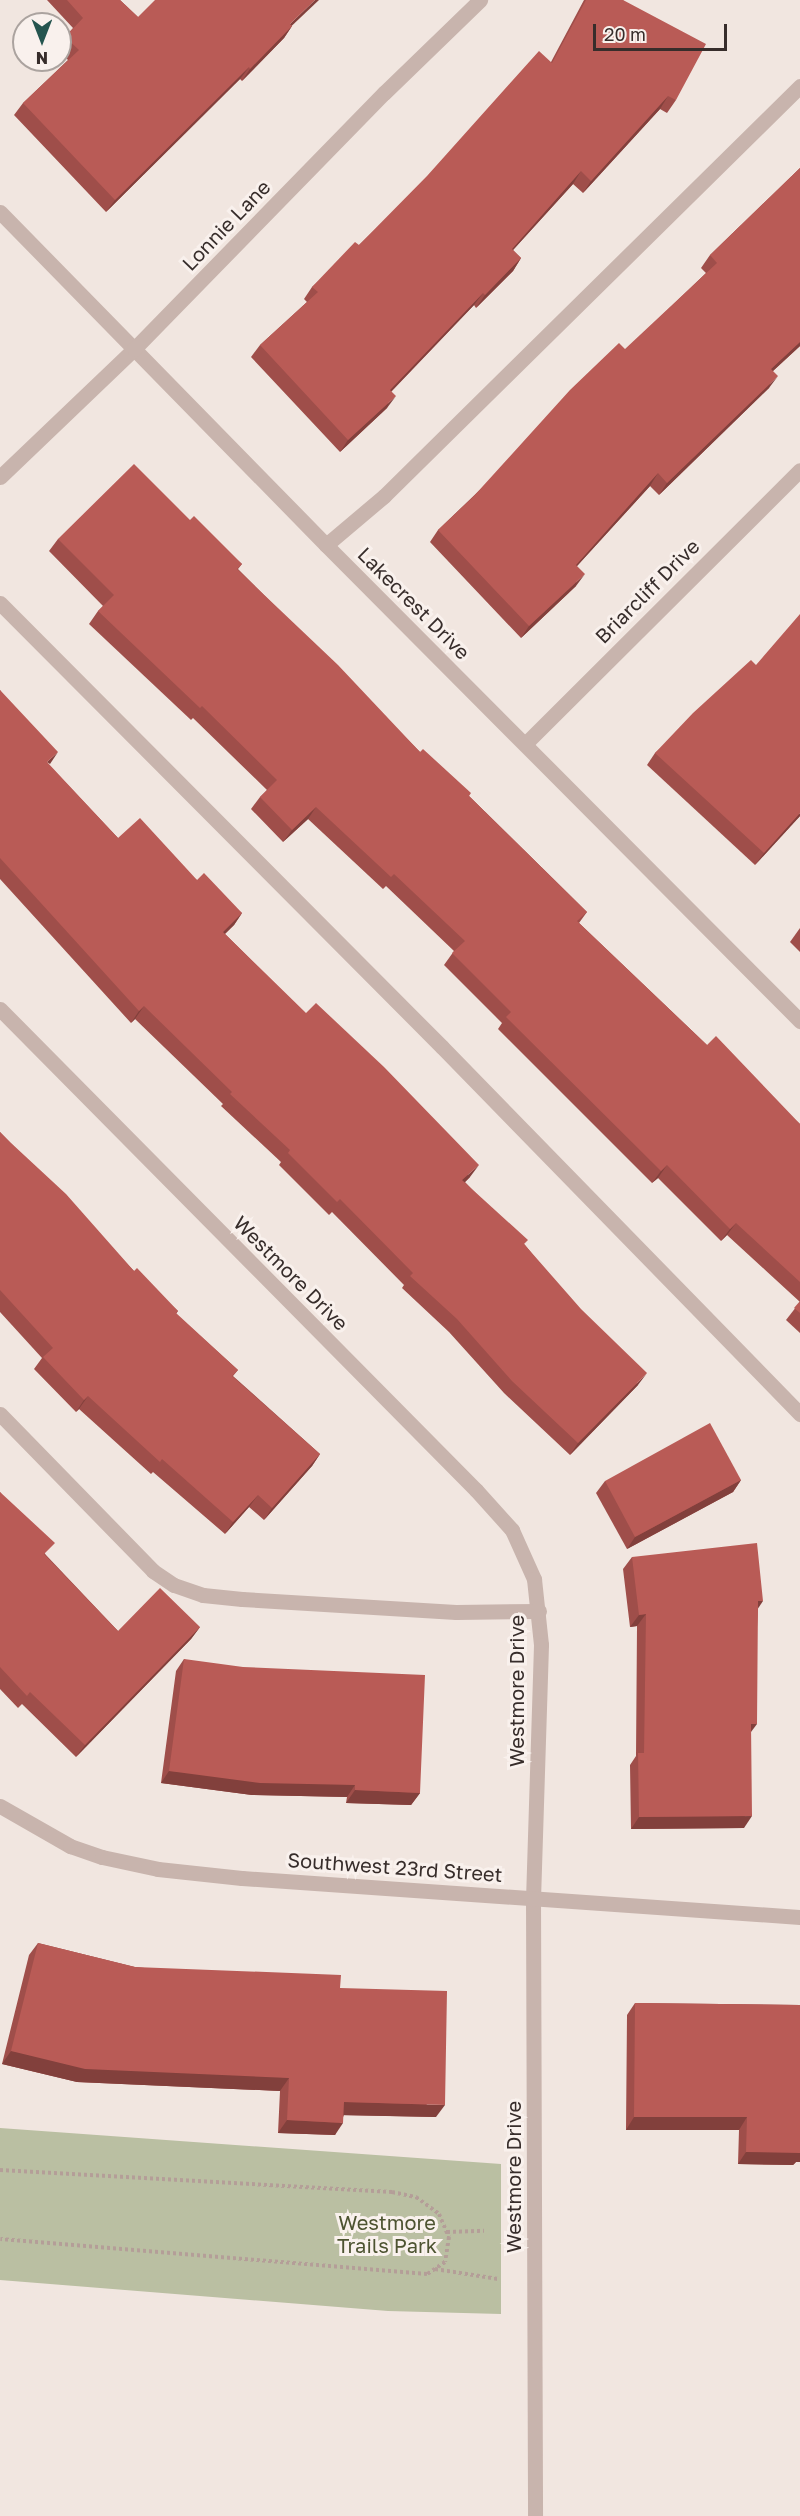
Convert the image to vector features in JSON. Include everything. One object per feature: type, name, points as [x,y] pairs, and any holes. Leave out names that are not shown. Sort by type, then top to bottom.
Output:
[{"type":"street","name":"Lonnie Lane","points":[[0,477],[134,349],[384,93],[480,0]]},
{"type":"street","points":[[326,545],[384,496],[800,86]]},
{"type":"street","name":"Lakecrest Drive","points":[[0,212],[326,545],[800,1021]]},
{"type":"street","name":"Briarcliff Drive","points":[[525,744],[800,470]]},
{"type":"street","points":[[0,603],[442,1047],[800,1414]]},
{"type":"street","name":"Westmore Drive","points":[[0,1009],[476,1490],[512,1530],[534,1579],[541,1645],[533,1898],[535,2516]]},
{"type":"street","points":[[0,1414],[153,1570],[174,1585],[203,1595],[242,1599],[456,1612],[539,1611]]},
{"type":"street","name":"Southwest 23rd Street","points":[[0,1806],[70,1846],[158,1869],[242,1878],[800,1917]]},
{"type":"path","points":[[0,2170],[392,2192],[416,2197],[439,2214],[449,2237],[445,2262],[427,2274],[0,2239]]},
{"type":"path","points":[[447,2232],[484,2230]]},
{"type":"path","points":[[434,2269],[498,2279]]},
{"type":"green space","name":"Westmore Trails Park","points":[[0,2128],[501,2164],[501,2314],[388,2311],[0,2280]]},
{"type":"building","points":[[67,0],[120,0],[138,17],[155,0],[315,0],[250,69],[249,67],[115,200],[23,103],[56,72],[72,72],[72,57],[79,50],[72,44],[72,30],[83,18]]},
{"type":"building","points":[[586,0],[623,0],[706,44],[676,100],[668,96],[591,181],[581,171],[512,249],[521,258],[485,295],[483,293],[390,390],[396,396],[348,440],[260,345],[318,292],[312,287],[355,242],[359,245],[427,176],[539,51],[552,63]]},
{"type":"building","points":[[800,168],[800,342],[771,369],[778,376],[667,483],[658,473],[576,565],[585,574],[529,626],[438,530],[473,497],[570,390],[619,343],[625,349],[717,263],[710,255]]},
{"type":"building","points":[[134,464],[190,520],[194,516],[242,564],[237,569],[338,665],[420,752],[423,749],[471,793],[469,796],[587,912],[577,921],[707,1045],[716,1036],[800,1124],[800,1282],[736,1223],[730,1229],[667,1165],[661,1171],[506,1017],[511,1012],[452,953],[465,941],[394,874],[391,877],[316,807],[292,830],[260,797],[277,780],[202,706],[200,708],[98,611],[114,595],[58,539]]},
{"type":"building","points":[[800,614],[800,813],[764,853],[655,753],[693,713],[751,660],[756,665]]},
{"type":"building","points":[[0,690],[58,752],[47,762],[118,838],[140,818],[197,880],[204,873],[242,913],[223,932],[306,1013],[316,1003],[384,1067],[479,1165],[462,1180],[528,1240],[524,1244],[581,1309],[647,1373],[578,1443],[512,1381],[457,1319],[410,1276],[413,1273],[340,1199],[337,1202],[288,1153],[290,1150],[230,1094],[232,1092],[144,1006],[139,1011],[0,858]]},
{"type":"building","points":[[0,1132],[66,1194],[134,1271],[137,1268],[178,1311],[176,1313],[238,1370],[232,1376],[320,1454],[272,1508],[258,1495],[233,1522],[162,1459],[160,1462],[88,1396],[84,1400],[43,1357],[53,1348],[0,1290]]},
{"type":"building","points":[[800,1301],[800,1313],[794,1308]]},
{"type":"building","points":[[710,1423],[741,1480],[635,1537],[605,1481]]},
{"type":"building","points":[[0,1492],[55,1543],[44,1554],[118,1631],[160,1588],[200,1627],[85,1745],[30,1692],[27,1696],[0,1667]]},
{"type":"building","points":[[757,1543],[763,1601],[758,1601],[757,1724],[751,1724],[752,1816],[639,1817],[638,1753],[644,1753],[646,1614],[639,1615],[632,1557]]},
{"type":"building","points":[[184,1659],[243,1667],[425,1675],[420,1793],[355,1790],[355,1785],[260,1783],[169,1771]]},
{"type":"building","points":[[38,1943],[135,1967],[341,1975],[340,1988],[447,1991],[445,2105],[344,2102],[343,2123],[287,2120],[289,2078],[85,2069],[11,2051]]},
{"type":"building","points":[[635,2003],[800,2005],[800,2153],[746,2152],[747,2117],[634,2117]]}]
